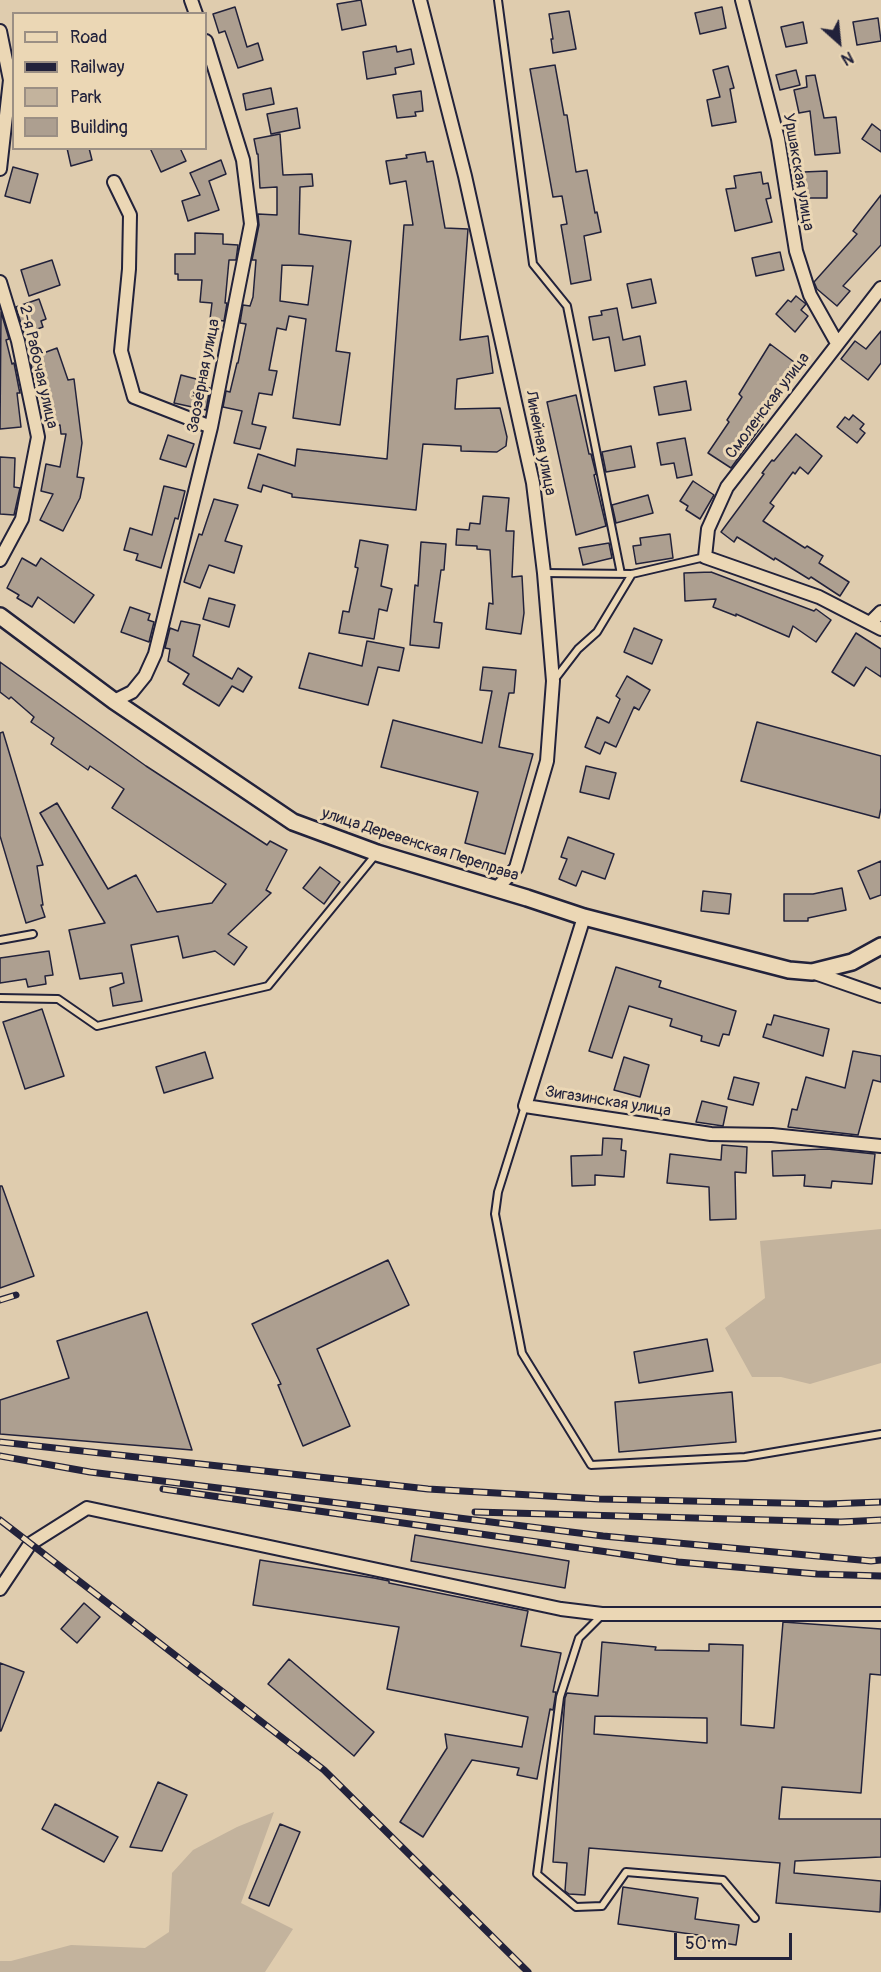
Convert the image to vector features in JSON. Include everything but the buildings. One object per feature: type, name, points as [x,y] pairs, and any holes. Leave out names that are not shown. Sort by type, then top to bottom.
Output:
[{"type":"street","name":"Линейная улица","points":[[420,0],[465,176],[533,483],[544,573],[553,681],[547,762],[516,868],[496,889]]},
{"type":"street","name":"Уршакская улица","points":[[742,0],[778,139],[796,250],[810,295],[837,343]]},
{"type":"street","points":[[0,31],[10,80],[0,169]]},
{"type":"street","name":"Заозёрная улица","points":[[114,701],[132,692],[145,675],[154,654],[211,427],[251,224],[243,160],[207,44]]},
{"type":"street","points":[[114,182],[130,216],[129,269],[121,351],[134,397],[211,427]]},
{"type":"street","name":"2-я Рабочая улица","points":[[0,282],[18,341],[38,437],[22,519],[0,560]]},
{"type":"street","name":"Смоленская улица","points":[[705,557],[708,529],[727,487],[881,288]]},
{"type":"street","points":[[705,557],[819,597],[876,625],[881,612]]},
{"type":"street","name":"улица Деревенская Переправа","points":[[0,615],[114,701],[293,822],[378,853],[584,917],[789,970],[812,972],[881,996]]},
{"type":"street","name":"Зигазинская улица","points":[[584,917],[525,1106],[711,1134],[772,1135],[881,1146]]},
{"type":"street","points":[[812,972],[852,962],[881,946]]},
{"type":"street","points":[[0,1589],[30,1544],[87,1508],[561,1609],[603,1614],[881,1614]]},
{"type":"lane","points":[[498,0],[533,264],[567,306],[621,574]]},
{"type":"lane","points":[[544,573],[632,574],[705,557]]},
{"type":"lane","points":[[553,681],[578,649],[597,632],[632,574]]},
{"type":"lane","points":[[0,998],[58,999],[97,1026],[268,986],[378,853]]},
{"type":"lane","points":[[0,940],[33,934]]},
{"type":"lane","points":[[525,1106],[498,1192],[495,1214],[522,1353],[591,1465],[745,1457],[881,1434]]},
{"type":"lane","points":[[603,1614],[579,1638],[560,1697],[537,1874],[576,1906],[602,1906],[626,1872],[723,1880],[755,1918]]},
{"type":"green space","points":[[881,1229],[881,1363],[810,1384],[781,1377],[752,1377],[725,1328],[765,1298],[760,1241]]},
{"type":"green space","points":[[274,1812],[241,1903],[293,1929],[265,1972],[0,1972],[0,1961],[11,1961],[71,1945],[145,1948],[169,1932],[172,1873],[193,1850],[237,1827]]},
{"type":"railway","points":[[0,1300],[16,1295]]},
{"type":"railway","points":[[0,1442],[428,1489],[599,1499],[827,1504],[881,1502]]},
{"type":"railway","points":[[0,1456],[90,1472],[603,1536],[871,1561],[881,1560]]},
{"type":"railway","points":[[163,1489],[678,1562],[817,1574],[881,1576]]},
{"type":"railway","points":[[475,1512],[841,1522],[881,1520]]},
{"type":"railway","points":[[0,1520],[324,1770],[528,1972]]}]
